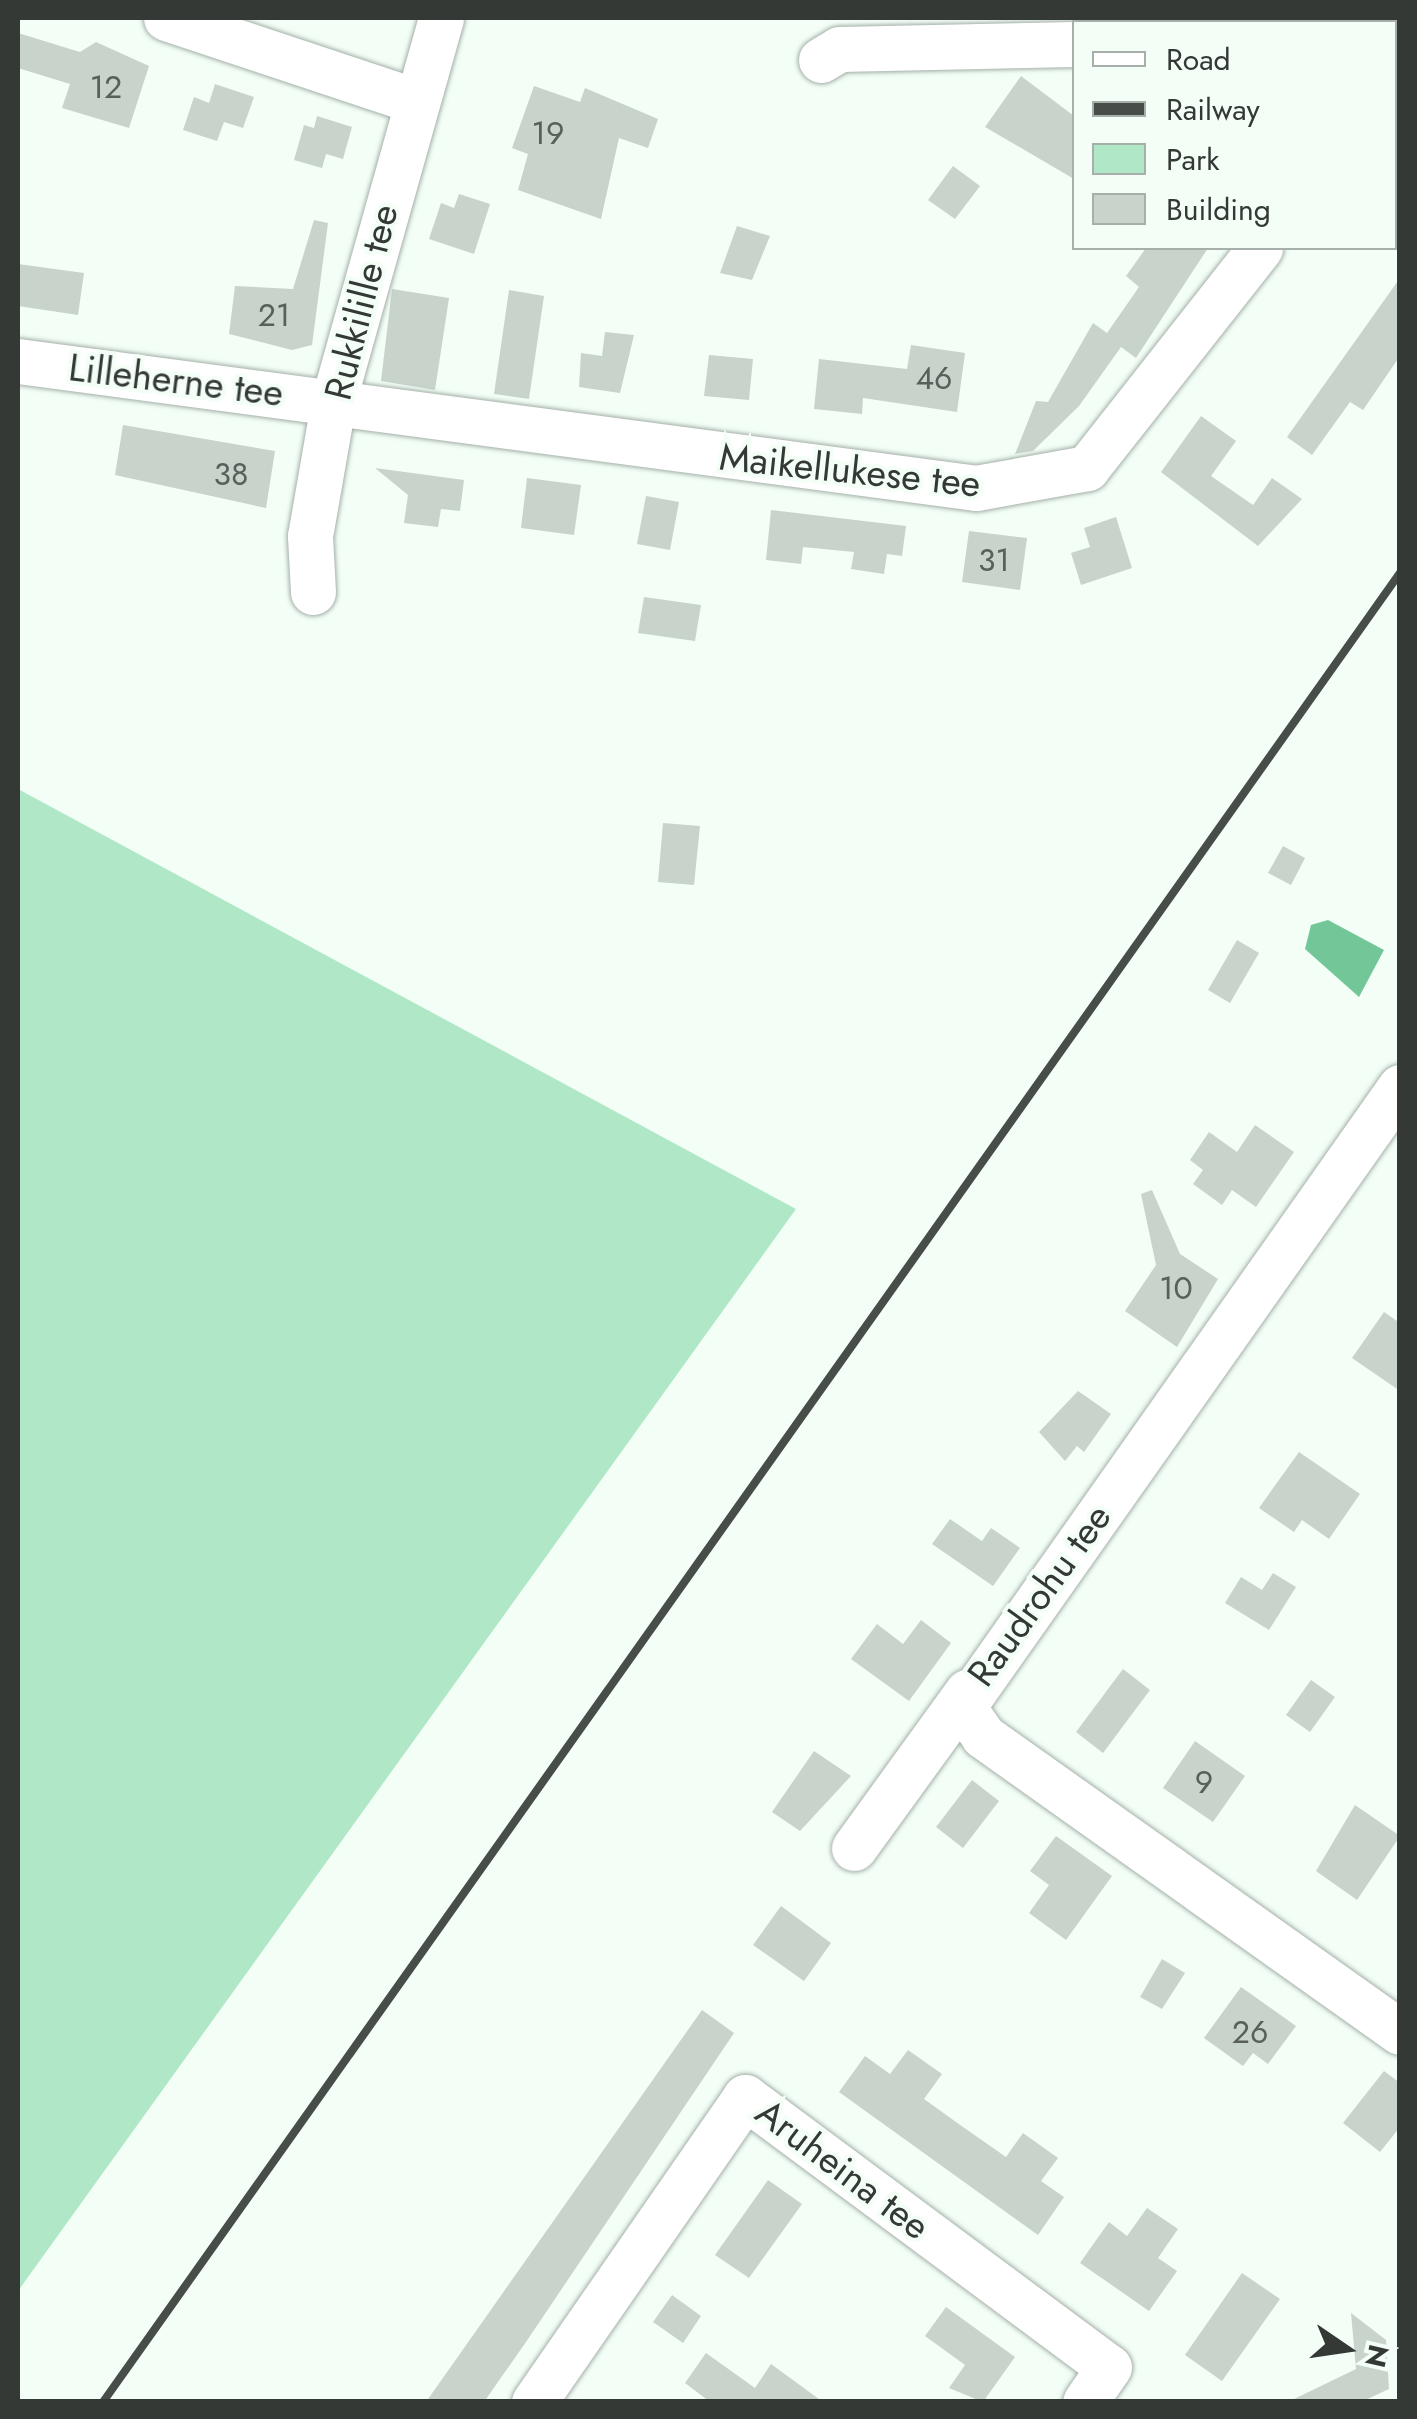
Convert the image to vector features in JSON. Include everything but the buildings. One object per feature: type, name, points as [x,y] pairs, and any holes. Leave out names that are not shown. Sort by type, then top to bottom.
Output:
[{"type":"street","points":[[166,18],[413,100]]},
{"type":"street","name":"Rukkilille tee","points":[[313,592],[310,536],[334,399],[413,100],[440,18]]},
{"type":"street","points":[[821,60],[839,49],[1072,44]]},
{"type":"street","name":"Maikellukese tee","points":[[334,399],[976,488],[1060,479],[1087,468],[1118,437],[1258,250]]},
{"type":"street","name":"Lilleherne tee","points":[[18,362],[334,399]]},
{"type":"street","name":"Raudrohu tee","points":[[1400,1087],[967,1692],[964,1707],[983,1736],[1400,2032]]},
{"type":"street","points":[[854,1848],[967,1692]]},
{"type":"street","name":"Aruheina tee","points":[[534,2402],[745,2096],[1109,2367],[1085,2402]]},
{"type":"green space","points":[[18,789],[796,1209],[18,2291]]},
{"type":"shaded area","points":[[1328,920],[1384,950],[1359,997],[1305,949],[1311,925]]},
{"type":"railway","points":[[103,2402],[1400,573]]}]
